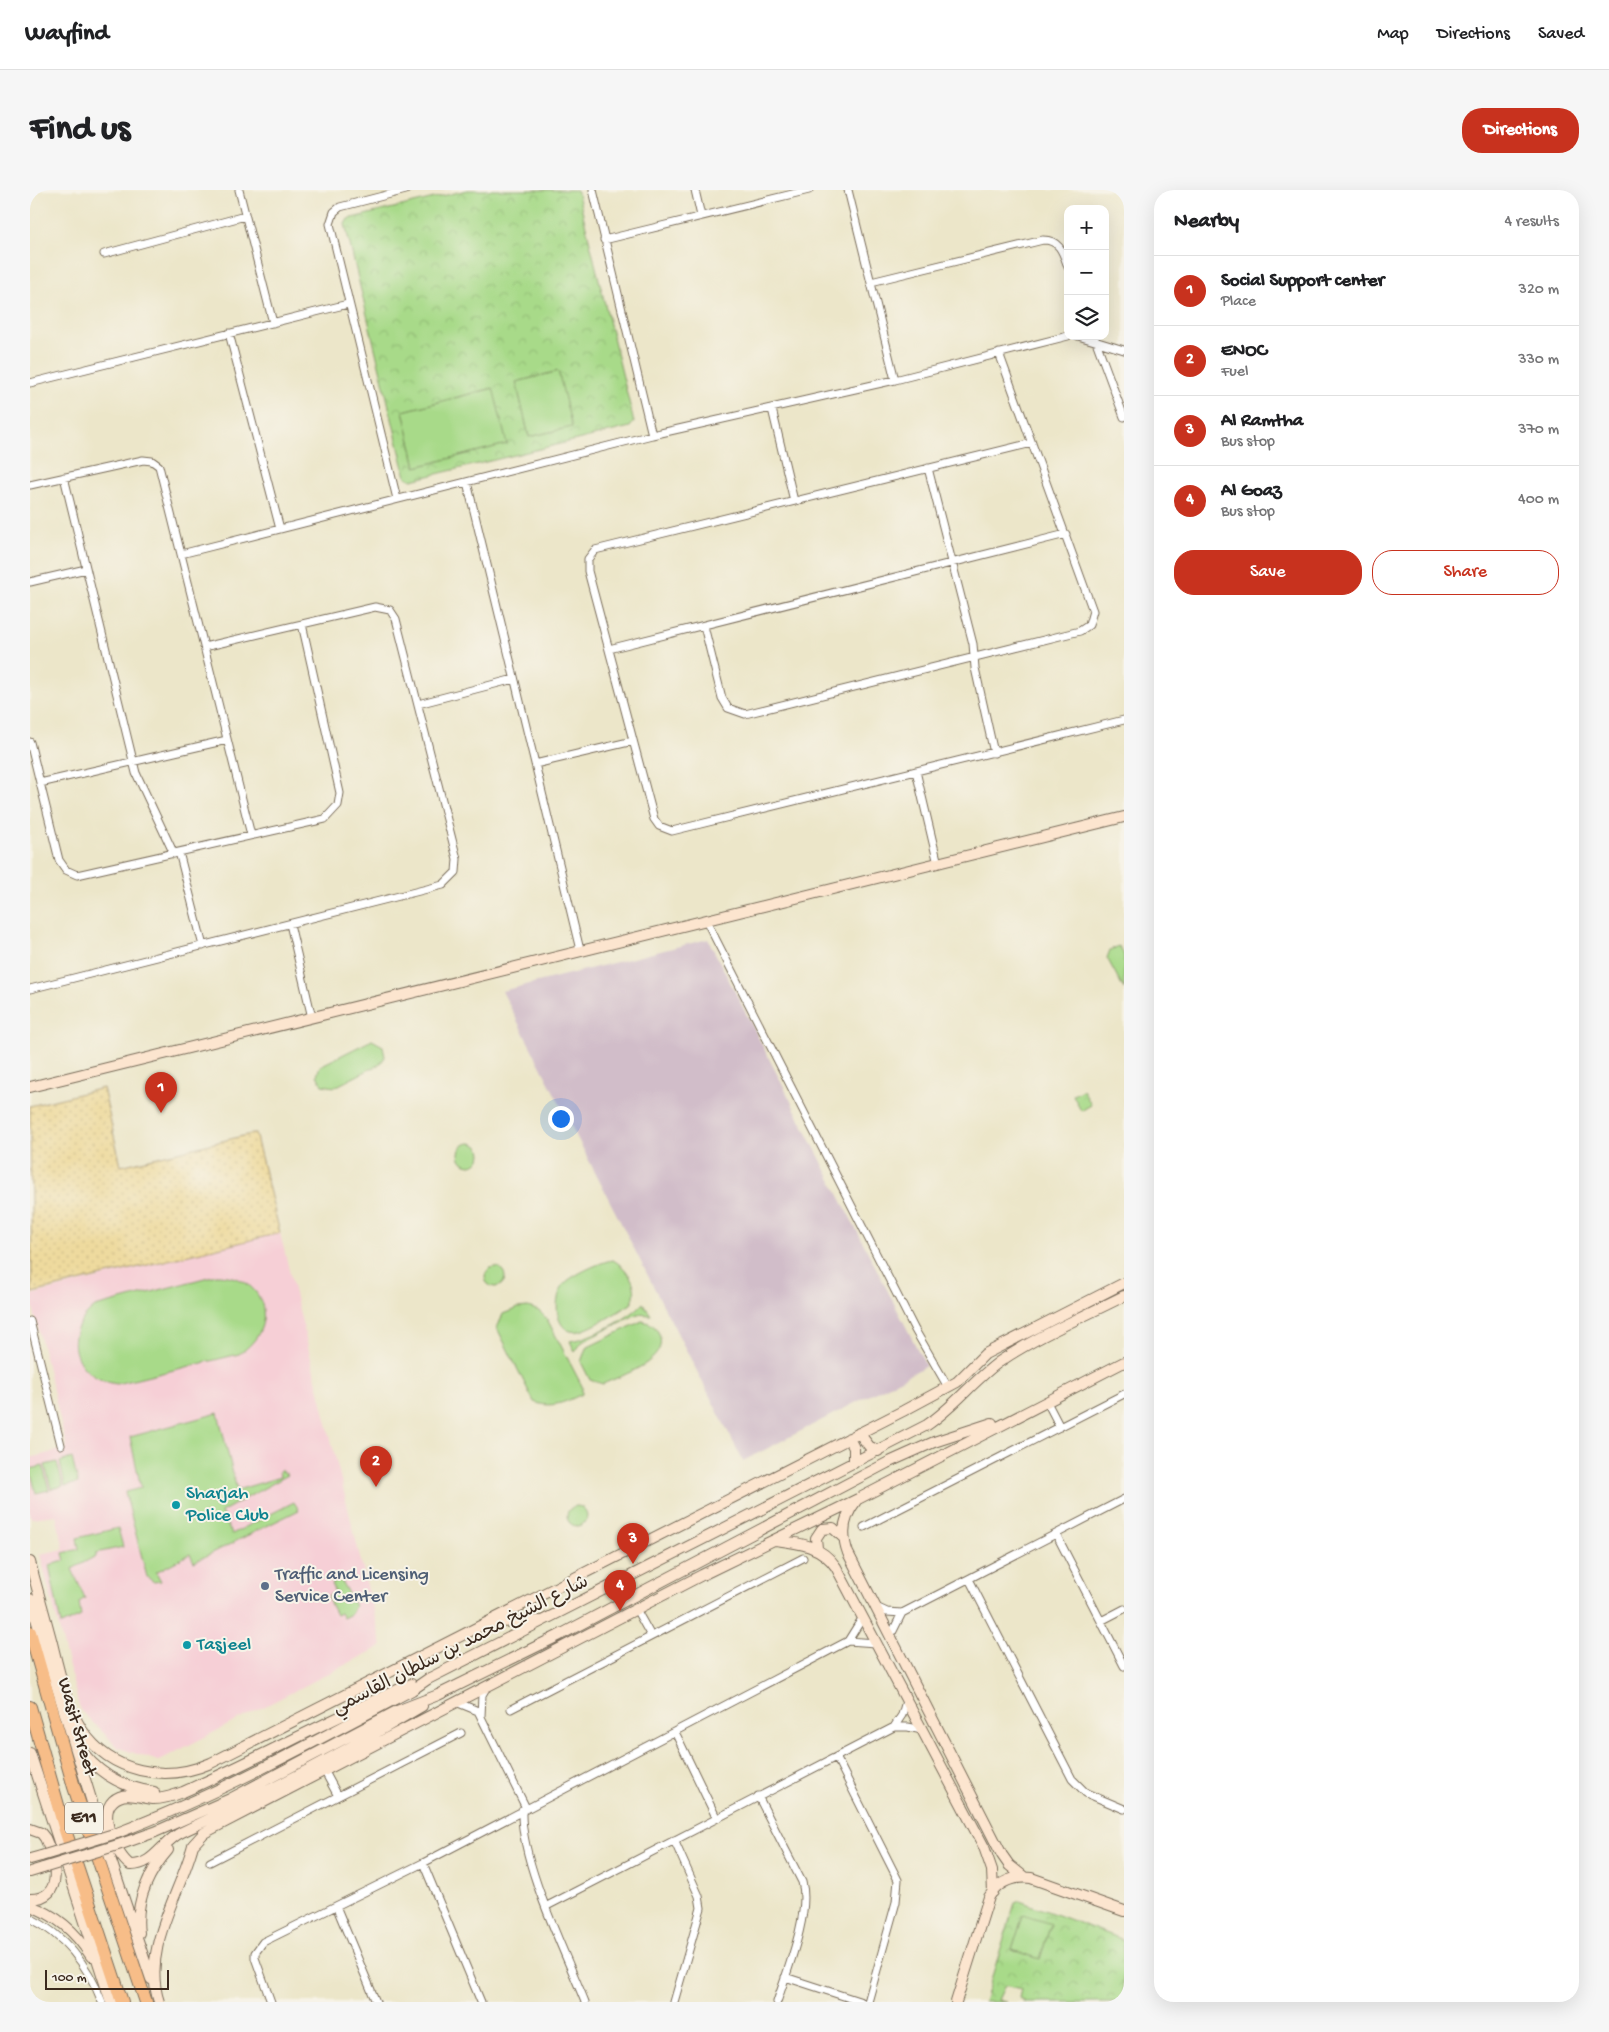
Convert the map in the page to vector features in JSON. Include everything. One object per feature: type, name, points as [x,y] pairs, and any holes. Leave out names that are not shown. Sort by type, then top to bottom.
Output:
[{"type":"highway","name":"Wasit Street","points":[[30,1632],[74,1787],[146,2002]]},
{"type":"highway","name":"Wasit Street","points":[[30,1707],[65,1830],[122,2002]]},
{"type":"street","points":[[239,190],[273,323]]},
{"type":"street","points":[[397,500],[330,229],[332,216],[337,209],[344,205],[394,191],[406,190]]},
{"type":"street","points":[[593,190],[652,435]]},
{"type":"street","points":[[695,190],[701,216]]},
{"type":"street","points":[[604,240],[809,190]]},
{"type":"street","points":[[848,190],[895,380]]},
{"type":"street","points":[[104,254],[245,216]]},
{"type":"street","points":[[870,282],[1042,240],[1051,241],[1059,246],[1064,258]]},
{"type":"street","points":[[30,383],[348,304]]},
{"type":"street","points":[[229,333],[280,529]]},
{"type":"street","points":[[181,554],[652,435],[895,380],[1064,337]]},
{"type":"street","points":[[1095,340],[1124,417]]},
{"type":"street","points":[[1098,340],[1124,350]]},
{"type":"street","points":[[704,626],[722,698],[728,708],[739,713],[1080,631],[1089,625],[1093,611],[999,353]]},
{"type":"street","points":[[772,409],[794,501]]},
{"type":"street","points":[[1032,443],[595,550],[588,559],[588,571],[654,819],[659,826],[667,830],[994,753],[1124,720]]},
{"type":"street","points":[[30,485],[143,460],[156,463],[160,470],[251,835]]},
{"type":"street","points":[[928,468],[953,563],[994,753]]},
{"type":"street","points":[[64,477],[133,761],[140,784],[177,853],[203,946]]},
{"type":"street","points":[[467,482],[580,950]]},
{"type":"street","points":[[609,650],[1066,534]]},
{"type":"street","points":[[30,582],[86,569]]},
{"type":"street","points":[[30,989],[443,885],[456,872],[457,859],[418,704],[396,619],[390,610],[375,606],[204,647]]},
{"type":"street","points":[[30,742],[59,860],[71,874],[83,875],[325,819],[335,811],[340,799],[302,624]]},
{"type":"street","points":[[418,704],[514,679]]},
{"type":"street","points":[[40,783],[227,740]]},
{"type":"street","points":[[535,764],[633,740]]},
{"type":"street","points":[[916,771],[938,864]]},
{"type":"street","points":[[30,1087],[580,950],[707,922],[1124,817]]},
{"type":"street","points":[[707,922],[915,1330],[948,1388]]},
{"type":"street","points":[[290,924],[312,1018]]},
{"type":"street","points":[[30,1562],[71,1709],[82,1730],[98,1748],[118,1762],[152,1773],[176,1773],[200,1768],[948,1388],[957,1382],[985,1354],[1124,1283]]},
{"type":"street","name":"شارع الشيخ محمد بن سلطان القاسمي","points":[[30,1859],[117,1833],[191,1804],[232,1784],[412,1690],[428,1679],[854,1463],[935,1419],[981,1376],[1011,1354],[1124,1296]]},
{"type":"street","points":[[30,1321],[61,1445]]},
{"type":"street","name":"شارع الشيخ محمد بن سلطان القاسمي","points":[[30,1872],[156,1832],[230,1799],[397,1711],[438,1695],[660,1584],[887,1463],[934,1442],[995,1422],[1124,1355]]},
{"type":"street","points":[[155,1990],[153,1968],[157,1949],[193,1844],[212,1828],[487,1685],[637,1611],[702,1575],[858,1499],[1124,1362]]},
{"type":"street","points":[[864,1527],[1124,1394]]},
{"type":"street","points":[[1047,1402],[1060,1427]]},
{"type":"street","points":[[854,1436],[868,1446],[878,1450]]},
{"type":"street","points":[[854,1436],[854,1463]]},
{"type":"street","points":[[858,1499],[845,1521],[844,1538],[851,1560],[1005,1860],[1024,1877]]},
{"type":"street","points":[[874,1606],[887,1612],[902,1613],[1124,1499]]},
{"type":"street","points":[[817,1548],[816,1538],[822,1529],[833,1528],[844,1538]]},
{"type":"street","points":[[1056,1534],[1124,1666]]},
{"type":"street","points":[[774,1540],[817,1548],[833,1562],[984,1846],[992,1870],[993,1892]]},
{"type":"street","points":[[511,1708],[802,1558]]},
{"type":"street","points":[[660,1584],[702,1575]]},
{"type":"street","points":[[969,1579],[1072,1779],[1086,1793],[1124,1809]]},
{"type":"street","points":[[30,1599],[70,1732],[159,2002]]},
{"type":"street","points":[[1101,1621],[1124,1609]]},
{"type":"street","points":[[637,1611],[650,1636]]},
{"type":"street","points":[[890,1637],[902,1613]]},
{"type":"street","points":[[271,2002],[255,1958],[258,1947],[269,1938],[423,1863],[848,1641],[863,1617]]},
{"type":"street","points":[[490,1622],[521,1623],[550,1618]]},
{"type":"street","points":[[848,1641],[876,1643]]},
{"type":"street","points":[[54,1678],[58,1667]]},
{"type":"street","points":[[428,1679],[359,1706],[182,1792],[160,1798],[125,1795],[113,1801],[109,1807],[108,1820],[120,1856],[130,1865],[144,1864],[174,1837],[306,1770],[422,1707],[438,1695]]},
{"type":"street","points":[[481,1716],[482,1695],[487,1685]]},
{"type":"street","points":[[456,1702],[472,1707],[481,1716],[524,1809],[525,1843],[546,1906],[586,2002]]},
{"type":"street","points":[[894,1727],[902,1715],[906,1702]]},
{"type":"street","points":[[546,1906],[894,1727],[922,1730]]},
{"type":"street","points":[[70,1732],[93,1766],[120,1783],[142,1790],[182,1792]]},
{"type":"street","points":[[675,1732],[716,1817]]},
{"type":"street","points":[[210,1862],[461,1733]]},
{"type":"street","points":[[224,1773],[232,1752]]},
{"type":"street","points":[[30,1753],[111,2002]]},
{"type":"street","points":[[836,1757],[898,1880],[896,1902],[868,2002]]},
{"type":"street","points":[[306,1770],[324,1770]]},
{"type":"street","points":[[324,1770],[338,1796]]},
{"type":"street","points":[[758,1796],[805,1890],[805,1906],[777,2002]]},
{"type":"street","points":[[142,1954],[138,1914],[144,1888],[155,1866],[171,1846],[202,1824]]},
{"type":"street","points":[[30,1829],[41,1833],[45,1838],[56,1877],[54,1886],[48,1894],[38,1899],[30,1899]]},
{"type":"street","points":[[674,1840],[700,1896],[701,1908],[674,2002]]},
{"type":"street","points":[[984,1846],[996,1842]]},
{"type":"street","points":[[423,1863],[481,2002]]},
{"type":"street","points":[[956,2002],[985,1907],[993,1892],[1006,1881],[1024,1877],[1038,1879],[1124,1911]]},
{"type":"street","points":[[30,1906],[51,1915],[72,1930],[99,1968]]},
{"type":"street","points":[[336,1906],[376,2002]]},
{"type":"street","points":[[30,1918],[52,1932],[75,1953],[92,1976],[102,2002]]},
{"type":"street","points":[[785,1977],[862,2002]]},
{"type":"shaded area","points":[[708,939],[926,1366],[743,1461],[502,991]]},
{"type":"shaded area","points":[[280,1233],[382,1646],[158,1761],[119,1748],[80,1710],[40,1554],[64,1549],[56,1515],[31,1518],[30,1513],[30,1458],[67,1448],[30,1295]]},
{"type":"green space","points":[[467,190],[577,190],[634,422],[630,427],[412,480],[406,477],[345,224],[348,219]],"holes":[[[558,371],[572,427],[529,437],[516,382]],[[493,388],[507,444],[416,467],[403,411]]]},
{"type":"green space","points":[[559,371],[572,427],[529,437],[516,382]]},
{"type":"green space","points":[[494,388],[507,444],[416,467],[403,411]]},
{"type":"green space","points":[[1119,946],[1124,955],[1124,989],[1107,958],[1110,950]]},
{"type":"green space","points":[[372,1040],[383,1046],[385,1057],[380,1064],[335,1087],[322,1085],[317,1075],[320,1066]]},
{"type":"green space","points":[[1083,1090],[1091,1105],[1081,1111],[1073,1095]]},
{"type":"green space","points":[[470,1143],[478,1146],[481,1154],[478,1162],[470,1165],[462,1162],[459,1154],[462,1146]]},
{"type":"green space","points":[[613,1260],[624,1268],[634,1285],[635,1292],[631,1304],[606,1319],[580,1331],[571,1331],[565,1328],[560,1322],[557,1306],[558,1297],[565,1283],[588,1269]]},
{"type":"green space","points":[[495,1267],[502,1270],[505,1277],[502,1284],[495,1287],[488,1284],[485,1277],[488,1270]]},
{"type":"green space","points":[[216,1275],[233,1277],[247,1284],[256,1293],[262,1304],[263,1317],[260,1330],[252,1343],[239,1354],[117,1384],[102,1380],[90,1373],[81,1364],[76,1354],[74,1342],[77,1330],[84,1318],[95,1307]]},
{"type":"green space","points":[[643,1303],[651,1315],[637,1314],[582,1342],[575,1352],[570,1341],[609,1327],[629,1315]]},
{"type":"green space","points":[[528,1307],[539,1311],[547,1319],[582,1386],[582,1394],[552,1405],[534,1402],[497,1328],[503,1314],[518,1308]]},
{"type":"green space","points":[[642,1321],[656,1328],[661,1344],[658,1352],[642,1366],[603,1384],[590,1380],[581,1362],[586,1348]]},
{"type":"green space","points":[[218,1413],[237,1490],[280,1477],[279,1471],[281,1470],[288,1475],[221,1512],[232,1534],[294,1502],[299,1510],[194,1562],[190,1554],[156,1572],[161,1581],[154,1582],[147,1577],[125,1492],[141,1488],[130,1437]]},
{"type":"green space","points":[[72,1458],[78,1483],[65,1486],[60,1462]]},
{"type":"green space","points":[[57,1462],[63,1486],[51,1489],[45,1465]]},
{"type":"green space","points":[[43,1466],[49,1490],[36,1493],[30,1469]]},
{"type":"green space","points":[[573,1506],[581,1506],[587,1512],[587,1520],[581,1526],[573,1526],[567,1520],[567,1512]]},
{"type":"green space","points":[[118,1528],[123,1547],[96,1553],[96,1556],[72,1569],[85,1598],[79,1602],[81,1616],[61,1625],[49,1565],[65,1561],[63,1553],[79,1549],[77,1538]]},
{"type":"green space","points":[[340,1579],[355,1606],[351,1614],[343,1618],[340,1613],[336,1615],[327,1597],[335,1592],[331,1584]]},
{"type":"green space","points":[[1020,1901],[1124,1940],[1123,2002],[1023,2002],[1024,2000],[1019,1998],[1021,1989],[1005,1985],[998,2000],[1006,2002],[984,2002],[1015,1903]],"holes":[[[1023,1915],[1051,1924],[1040,1959],[1012,1950]]]},
{"type":"green space","points":[[1023,1915],[1051,1923],[1040,1959],[1012,1950]]},
{"type":"sand","points":[[103,1088],[121,1166],[255,1133],[280,1233],[32,1293],[30,1106]]},
{"type":"place","name":"Social Support center","points":[[161,1113]]},
{"type":"place","name":"ENOC","points":[[376,1487]]},
{"type":"place","name":"Sharjah Police Club","points":[[176,1505]]},
{"type":"place","name":"Al Ramtha","points":[[633,1564]]},
{"type":"place","name":"Traffic and Licensing Service Center","points":[[265,1586]]},
{"type":"place","name":"Al Goaz","points":[[620,1611]]},
{"type":"place","name":"Tasjeel","points":[[187,1645]]}]
